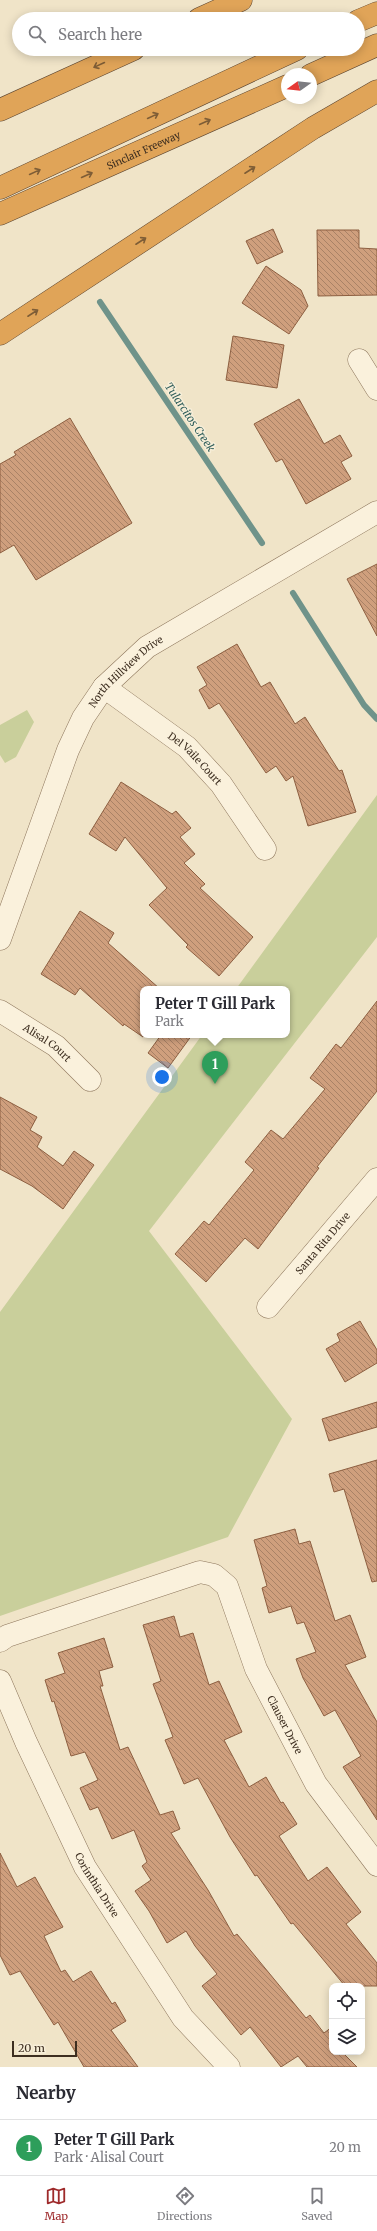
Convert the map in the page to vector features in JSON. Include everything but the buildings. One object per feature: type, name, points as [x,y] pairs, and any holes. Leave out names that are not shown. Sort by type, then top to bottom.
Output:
[{"type":"highway","points":[[214,12],[241,0]]},
{"type":"highway","points":[[365,18],[377,13]]},
{"type":"highway","points":[[365,50],[377,45]]},
{"type":"highway","points":[[0,110],[119,56]]},
{"type":"highway","points":[[0,188],[282,56]]},
{"type":"highway","points":[[317,72],[353,56]]},
{"type":"highway","name":"Sinclair Freeway","points":[[0,214],[281,89]]},
{"type":"highway","points":[[0,334],[313,128],[377,90]]},
{"type":"street","points":[[359,360],[377,389]]},
{"type":"street","name":"North Hillview Drive","points":[[0,939],[68,750],[82,718],[104,687],[147,647],[377,512]]},
{"type":"street","name":"Del Vaile Court","points":[[104,687],[187,747],[220,784],[265,849]]},
{"type":"street","name":"Alisal Court","points":[[0,1012],[56,1046],[90,1080]]},
{"type":"street","name":"Santa Rita Drive","points":[[268,1307],[377,1179]]},
{"type":"street","name":"Clauser Drive","points":[[0,1641],[7,1636],[200,1572],[214,1575],[227,1586],[256,1669],[316,1784],[377,1865]]},
{"type":"street","name":"Corinthia Drive","points":[[0,1681],[26,1742],[85,1867],[183,2018],[229,2067]]},
{"type":"green space","points":[[27,710],[34,722],[16,757],[5,763],[0,755],[0,725]]},
{"type":"green space","points":[[377,795],[377,937],[149,1231],[292,1419],[228,1537],[0,1616],[0,1312],[200,1038],[290,1038],[290,986],[238,986]]},
{"type":"waterway","name":"Tularcitos Creek","points":[[100,302],[262,543]]},
{"type":"waterway","name":"Tularcitos Creek","points":[[293,593],[364,705],[377,719]]},
{"type":"place","name":"Peter T Gill Park","points":[[215,1084]]}]
